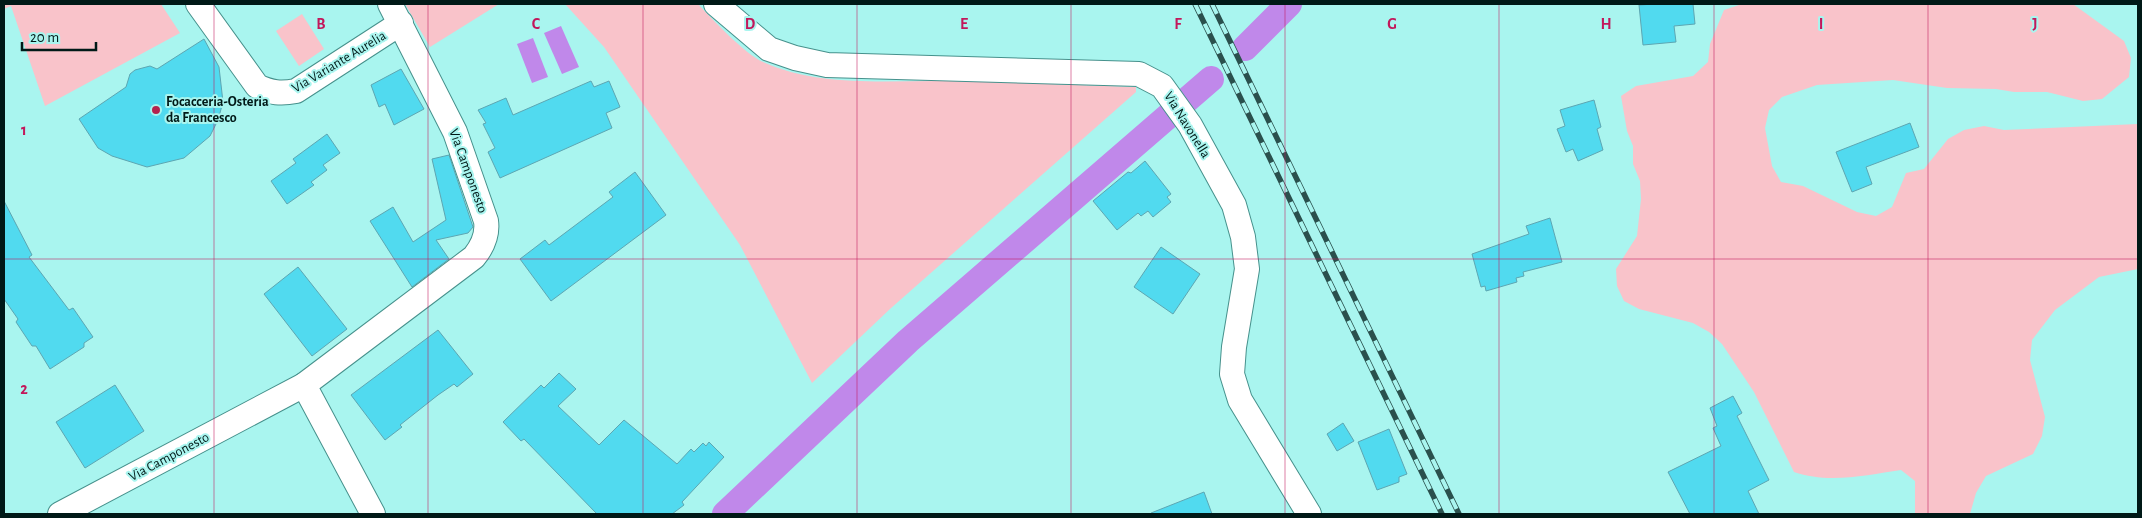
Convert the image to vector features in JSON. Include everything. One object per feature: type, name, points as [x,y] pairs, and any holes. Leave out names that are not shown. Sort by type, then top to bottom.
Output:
[{"type":"street","name":"Via Variante Aurelia","points":[[198,4],[257,86],[269,92],[283,94],[296,91],[395,13]]},
{"type":"street","name":"Via Navonella","points":[[716,4],[769,49],[794,58],[827,65],[1139,74],[1162,86],[1190,125],[1234,204],[1243,237],[1247,269],[1234,347],[1232,374],[1240,400],[1310,514]]},
{"type":"street","name":"Via Camponesto","points":[[60,514],[304,385],[474,257],[482,248],[487,231],[486,221],[455,132],[395,13]]},
{"type":"street","points":[[304,385],[373,514]]},
{"type":"shaded area","points":[[4,4],[161,4],[180,33],[45,106],[11,6],[4,9]]},
{"type":"shaded area","points":[[405,4],[499,4],[430,47]]},
{"type":"shaded area","points":[[565,4],[698,4],[729,36],[756,58],[785,70],[808,76],[855,81],[973,81],[1136,87],[1136,92],[890,309],[812,383],[740,245],[604,47]]},
{"type":"shaded area","points":[[1742,4],[2073,4],[2124,41],[2131,58],[2129,77],[2102,99],[2083,101],[2047,92],[1947,88],[1893,80],[1817,85],[1782,97],[1769,110],[1765,128],[1772,166],[1781,182],[1803,186],[1857,212],[1876,216],[1892,207],[1906,173],[1924,169],[1948,139],[1964,130],[1984,126],[2004,130],[2138,124],[2138,269],[2099,277],[2055,310],[2032,340],[2030,360],[2045,417],[2042,436],[2033,454],[1986,476],[1976,493],[1970,514],[1915,514],[1915,481],[1901,470],[1834,478],[1807,476],[1794,472],[1754,392],[1722,344],[1709,332],[1693,323],[1639,309],[1624,301],[1617,286],[1616,269],[1637,236],[1641,199],[1640,181],[1633,164],[1633,146],[1627,131],[1621,96],[1636,86],[1693,76],[1708,62],[1710,44],[1724,10]]},
{"type":"shaded area","points":[[302,14],[324,49],[299,66],[276,31]]},
{"type":"shaded area","points":[[561,26],[579,67],[562,74],[544,33]]},
{"type":"shaded area","points":[[533,38],[548,77],[532,83],[517,44]]},
{"type":"building","points":[[1693,4],[1695,24],[1674,26],[1676,42],[1643,45],[1639,5]]},
{"type":"building","name":"Focacceria-Osteria da Francesco","points":[[204,39],[219,67],[223,102],[218,120],[210,136],[184,158],[147,167],[112,156],[98,148],[79,119],[126,87],[130,74],[135,70],[150,66],[157,69]]},
{"type":"building","points":[[401,69],[424,109],[394,125],[385,104],[379,107],[371,85]]},
{"type":"building","points":[[591,81],[594,87],[609,81],[620,107],[606,113],[612,128],[500,178],[488,152],[495,148],[483,124],[486,123],[478,110],[506,98],[513,115]]},
{"type":"building","points":[[1594,100],[1601,127],[1597,129],[1603,150],[1578,161],[1573,149],[1566,152],[1557,129],[1565,126],[1560,110]]},
{"type":"building","points":[[1910,123],[1919,147],[1866,167],[1872,184],[1852,192],[1836,152]]},
{"type":"building","points":[[327,134],[340,153],[323,165],[327,170],[311,182],[314,185],[287,204],[271,181],[296,163],[293,159]]},
{"type":"building","points":[[449,155],[473,227],[468,233],[436,240],[449,259],[412,287],[370,221],[393,207],[413,242],[446,220],[432,159]]},
{"type":"building","points":[[1145,161],[1171,194],[1167,197],[1171,202],[1153,217],[1148,211],[1141,216],[1138,213],[1117,230],[1093,201],[1128,172],[1131,173]]},
{"type":"building","points":[[635,172],[666,215],[551,301],[520,259],[545,240],[549,245],[613,197],[609,192]]},
{"type":"building","points":[[4,201],[32,255],[29,257],[69,310],[73,308],[93,337],[84,343],[84,347],[50,369],[36,346],[32,346],[16,322],[18,319],[4,299]]},
{"type":"building","points":[[1550,218],[1562,262],[1523,272],[1524,276],[1516,278],[1517,282],[1486,291],[1485,286],[1481,287],[1472,254],[1529,234],[1526,226]]},
{"type":"building","points":[[1161,247],[1200,274],[1173,314],[1134,287]]},
{"type":"building","points":[[298,267],[347,329],[312,356],[264,294]]},
{"type":"building","points":[[438,330],[473,374],[457,387],[454,384],[438,395],[400,425],[402,427],[385,440],[351,395]]},
{"type":"building","points":[[559,373],[576,389],[558,406],[599,445],[624,420],[677,464],[691,449],[694,452],[703,443],[706,446],[709,442],[724,457],[682,502],[684,505],[672,514],[597,514],[524,439],[521,441],[503,422],[541,385],[544,388]]},
{"type":"building","points":[[115,385],[144,431],[85,468],[56,422]]},
{"type":"building","points":[[1733,396],[1742,413],[1737,416],[1769,480],[1748,491],[1759,514],[1690,514],[1668,472],[1721,446],[1713,428],[1717,426],[1710,408]]},
{"type":"building","points":[[1343,423],[1354,441],[1337,451],[1327,434]]},
{"type":"building","points":[[1389,429],[1407,474],[1399,477],[1399,482],[1377,490],[1358,442]]},
{"type":"building","points":[[1204,492],[1212,514],[1151,514],[1151,513]]},
{"type":"waterway","points":[[1245,48],[1289,4]]},
{"type":"waterway","points":[[725,514],[908,341],[1211,79]]},
{"type":"railway","points":[[1195,4],[1442,514]]},
{"type":"railway","points":[[1212,4],[1459,514]]},
{"type":"place","name":"Focacceria-Osteria da Francesco","points":[[156,110]]}]
